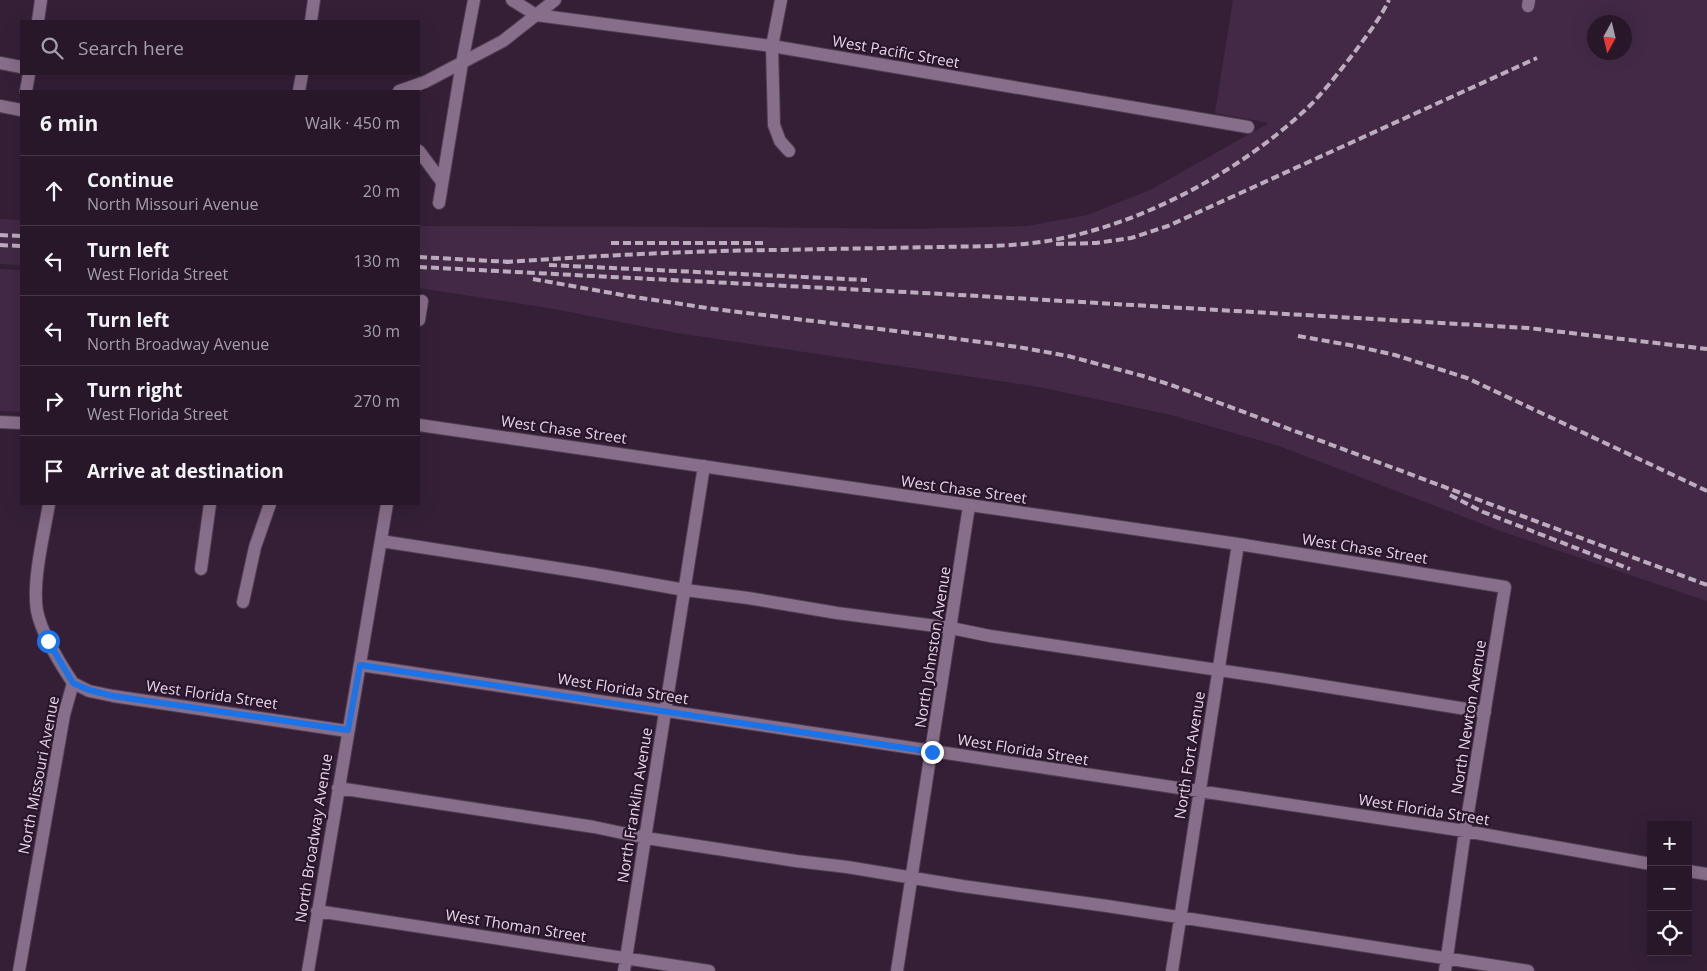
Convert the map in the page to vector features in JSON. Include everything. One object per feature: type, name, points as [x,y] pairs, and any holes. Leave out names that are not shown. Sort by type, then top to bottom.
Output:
[{"type":"street","points":[[38,20],[41,0]]},
{"type":"street","points":[[311,20],[314,0]]},
{"type":"street","points":[[439,203],[474,0]]},
{"type":"street","points":[[512,0],[536,16]]},
{"type":"street","points":[[401,90],[425,82],[503,41],[555,0]]},
{"type":"street","points":[[780,0],[772,46],[774,125],[780,141],[789,151]]},
{"type":"street","name":"West Pacific Street","points":[[536,16],[772,46],[1248,127]]},
{"type":"street","points":[[0,63],[20,67]]},
{"type":"street","points":[[26,90],[29,75]]},
{"type":"street","points":[[299,90],[302,75]]},
{"type":"street","points":[[0,106],[20,110]]},
{"type":"street","points":[[420,152],[442,182]]},
{"type":"street","points":[[420,314],[422,301]]},
{"type":"street","points":[[0,422],[20,423]]},
{"type":"street","name":"West Chase Street","points":[[420,425],[1238,544],[1505,587]]},
{"type":"street","name":"North Franklin Avenue","points":[[625,965],[704,466]]},
{"type":"street","name":"North Missouri Avenue","points":[[19,971],[64,715],[73,683],[48,641],[37,611],[37,580],[49,505]]},
{"type":"street","points":[[202,569],[210,505]]},
{"type":"street","points":[[243,602],[255,547],[270,505]]},
{"type":"street","name":"North Broadway Avenue","points":[[308,971],[387,505]]},
{"type":"street","name":"North Johnston Avenue","points":[[897,971],[970,506]]},
{"type":"street","points":[[381,541],[685,590],[951,628],[1000,638],[1485,712]]},
{"type":"street","name":"North Fort Avenue","points":[[1172,971],[1238,544]]},
{"type":"street","name":"North Newton Avenue","points":[[1445,971],[1505,587]]},
{"type":"street","name":"West Florida Street","points":[[360,665],[1466,831],[1647,863]]},
{"type":"street","name":"West Florida Street","points":[[73,683],[89,690],[113,696],[348,730]]},
{"type":"street","points":[[338,788],[594,827],[646,838],[1180,917],[1528,971]]},
{"type":"street","points":[[1692,872],[1707,874]]},
{"type":"street","name":"West Thoman Street","points":[[317,911],[625,965],[709,971]]},
{"type":"shaded area","points":[[1233,0],[1707,0],[1707,601],[1506,533],[1279,446],[1171,415],[1039,387],[677,333],[548,308],[420,288],[420,226],[907,229],[1028,226],[1087,215],[1150,190],[1269,123],[1215,113]]},
{"type":"shaded area","points":[[0,219],[20,220],[20,265],[0,264]]},
{"type":"shaded area","points":[[0,269],[20,270],[20,412],[0,411]]},
{"type":"railway","points":[[505,262],[707,251],[1000,246],[1043,242],[1091,231],[1157,207],[1189,192],[1250,155],[1310,105],[1330,84],[1373,27],[1389,0]]},
{"type":"railway","points":[[1056,244],[1096,243],[1131,238],[1168,226],[1537,58]]},
{"type":"railway","points":[[0,235],[20,236]]},
{"type":"railway","points":[[611,243],[766,243]]},
{"type":"railway","points":[[0,245],[20,246]]},
{"type":"railway","points":[[420,257],[511,262]]},
{"type":"railway","points":[[549,265],[867,280]]},
{"type":"railway","points":[[420,267],[943,294],[1528,328],[1707,349]]},
{"type":"railway","points":[[533,279],[714,309],[1018,347],[1068,356],[1174,386],[1707,585]]},
{"type":"railway","points":[[1298,336],[1395,355],[1467,378],[1707,491]]},
{"type":"railway","points":[[1450,495],[1483,512],[1630,569]]},
{"type":"route","points":[[48,641],[73,683],[89,690],[113,696],[348,730],[360,665],[666,710],[932,752]]}]
